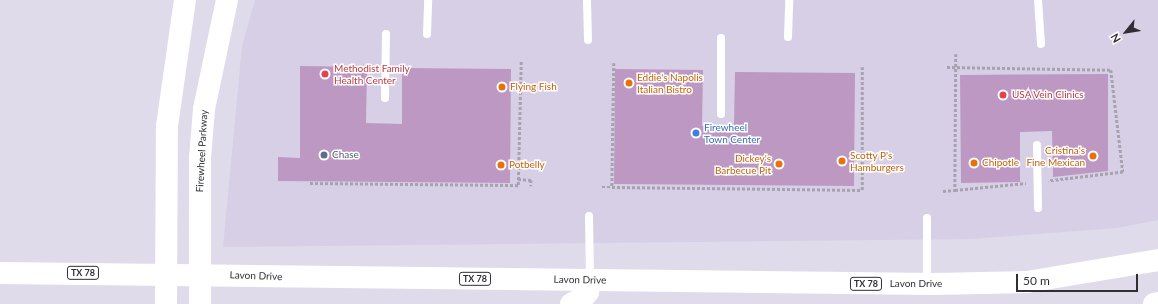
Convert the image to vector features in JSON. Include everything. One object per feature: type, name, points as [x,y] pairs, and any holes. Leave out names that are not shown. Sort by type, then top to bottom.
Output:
[{"type":"main road","points":[[166,304],[167,126],[185,0]]},
{"type":"main road","name":"Firewheel Parkway","points":[[200,304],[198,274],[200,158],[204,109],[228,0]]},
{"type":"main road","name":"Lavon Drive","points":[[0,273],[165,273],[590,279],[800,284],[926,284],[1027,282],[1158,260]]},
{"type":"main road","points":[[571,304],[583,298],[588,292],[590,279]]},
{"type":"main road","points":[[1154,304],[1158,303]]},
{"type":"lane","points":[[427,34],[428,0]]},
{"type":"lane","points":[[587,0],[588,40]]},
{"type":"lane","points":[[788,37],[789,0]]},
{"type":"lane","points":[[1038,0],[1041,44]]},
{"type":"lane","points":[[385,98],[386,34]]},
{"type":"lane","points":[[721,38],[721,114]]},
{"type":"lane","points":[[1037,145],[1038,208]]},
{"type":"lane","points":[[589,216],[590,279]]},
{"type":"lane","points":[[926,284],[927,218]]},
{"type":"path","points":[[955,190],[956,54]]},
{"type":"path","points":[[310,183],[518,185],[521,62]]},
{"type":"path","points":[[612,187],[614,63]]},
{"type":"path","points":[[602,187],[862,190],[862,67]]},
{"type":"path","points":[[942,191],[1123,172],[1111,70],[947,67]]},
{"type":"path","points":[[518,179],[531,180],[531,186]]},
{"type":"shaded area","name":"Firewheel Town Center","points":[[255,0],[1158,0],[1158,220],[1117,228],[971,239],[223,247],[242,46]]},
{"type":"building","points":[[300,66],[367,67],[366,123],[402,124],[402,68],[511,69],[510,183],[278,181],[278,157],[300,158]]},
{"type":"building","points":[[615,69],[703,70],[702,126],[734,126],[735,72],[855,73],[854,186],[614,184]]},
{"type":"building","points":[[1108,74],[1108,171],[1053,177],[1052,131],[1020,132],[1020,182],[961,183],[960,75]]},
{"type":"place","name":"Methodist Family Health Center","points":[[325,74]]},
{"type":"place","name":"Eddie's Napolis Italian Bistro","points":[[629,83]]},
{"type":"place","name":"Flying Fish","points":[[502,87]]},
{"type":"place","name":"USA Vein Clinics","points":[[1003,95]]},
{"type":"place","name":"Firewheel Town Center","points":[[696,133]]},
{"type":"place","name":"Chase","points":[[324,155]]},
{"type":"place","name":"Cristina's Fine Mexican","points":[[1093,156]]},
{"type":"place","name":"Scotty P's Hamburgers","points":[[842,161]]},
{"type":"place","name":"Chipotle","points":[[974,163]]},
{"type":"place","name":"Dickey's Barbecue Pit","points":[[779,164]]},
{"type":"place","name":"Potbelly","points":[[501,165]]}]
